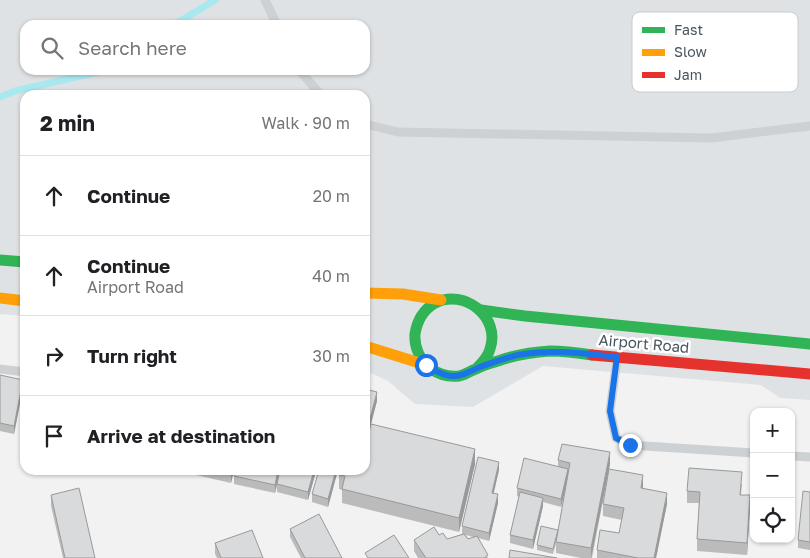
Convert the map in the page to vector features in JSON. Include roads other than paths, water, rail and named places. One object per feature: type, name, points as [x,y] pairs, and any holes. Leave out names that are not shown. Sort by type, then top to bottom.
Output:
[{"type":"main road","points":[[0,260],[20,262]]},
{"type":"main road","points":[[370,293],[403,294],[441,300],[455,298],[469,301],[481,310],[488,321],[492,334],[491,347],[486,359],[477,368],[465,375],[451,376],[438,373],[426,365],[370,348]]},
{"type":"main road","points":[[0,298],[20,300]]},
{"type":"main road","points":[[426,365],[419,354],[415,342],[416,328],[421,316],[430,306],[441,300]]},
{"type":"main road","name":"Airport Road","points":[[481,310],[810,344]]},
{"type":"main road","name":"Airport Road","points":[[477,368],[506,358],[552,351],[810,374]]},
{"type":"lane","points":[[265,0],[275,20]]},
{"type":"lane","points":[[303,75],[317,90]]},
{"type":"lane","points":[[370,125],[398,132],[711,138],[810,126]]},
{"type":"lane","points":[[617,357],[610,411],[616,438],[630,445],[750,453]]},
{"type":"lane","points":[[0,369],[20,371]]},
{"type":"lane","points":[[795,456],[810,457]]},
{"type":"waterway","points":[[182,20],[215,0]]},
{"type":"waterway","points":[[0,97],[15,91],[85,75]]}]
